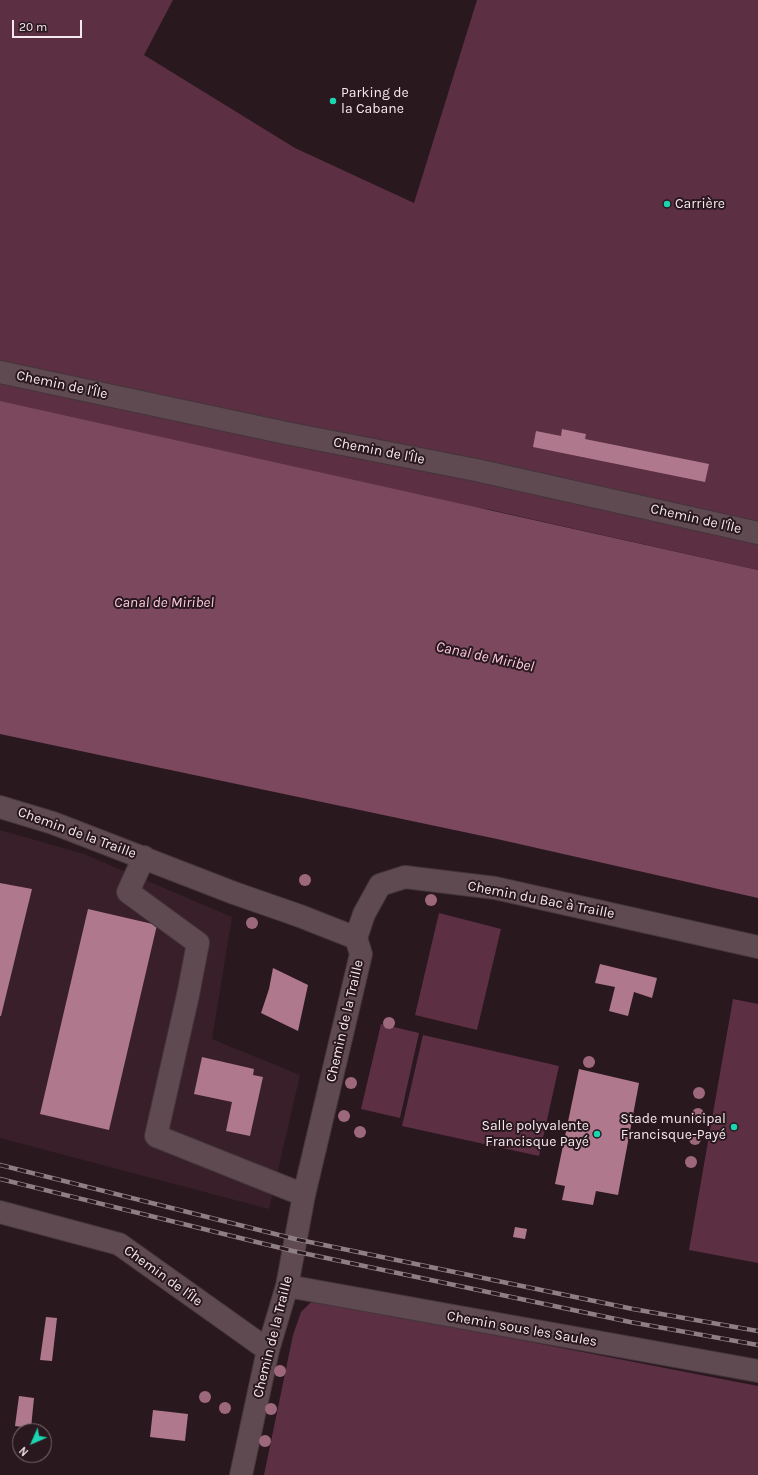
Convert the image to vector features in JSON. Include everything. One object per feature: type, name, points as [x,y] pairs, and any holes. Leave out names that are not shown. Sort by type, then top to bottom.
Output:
[{"type":"street","name":"Chemin de l'Île","points":[[0,372],[286,433],[476,470],[758,533]]},
{"type":"street","name":"Chemin de la Traille","points":[[0,806],[53,823],[234,893],[300,916],[356,938],[361,954],[304,1195],[287,1286],[268,1350],[241,1475]]},
{"type":"street","points":[[144,857],[128,892],[198,943],[188,995],[156,1136],[304,1195]]},
{"type":"street","name":"Chemin du Bac à Traille","points":[[356,938],[364,914],[380,885],[405,877],[495,888],[758,947]]},
{"type":"street","name":"Chemin de l'Île","points":[[0,1212],[119,1244],[268,1350]]},
{"type":"street","name":"Chemin sous les Saules","points":[[287,1286],[758,1371]]},
{"type":"shaded area","points":[[0,0],[173,0],[144,55],[295,148],[414,203],[477,0],[758,0],[758,570],[491,510],[0,430]]},
{"type":"shaded area","points":[[0,830],[84,854],[232,917],[212,1039],[300,1075],[269,1209],[0,1138]]},
{"type":"shaded area","points":[[439,913],[501,929],[477,1030],[415,1015]]},
{"type":"shaded area","name":"Stade municipal Francisque-Payé","points":[[733,999],[758,1004],[758,1263],[689,1250]]},
{"type":"shaded area","points":[[381,1024],[419,1033],[400,1118],[361,1109]]},
{"type":"shaded area","points":[[423,1035],[559,1066],[539,1156],[402,1126]]},
{"type":"shaded area","points":[[319,1301],[758,1386],[758,1475],[264,1475],[293,1335],[301,1312],[310,1303]]},
{"type":"water","name":"Canal de Miribel","points":[[0,401],[758,570],[758,898],[497,839],[0,734]]},
{"type":"building","points":[[562,429],[586,434],[585,439],[709,464],[705,482],[533,447],[536,431],[561,436]]},
{"type":"building","points":[[0,883],[32,889],[1,1016],[0,1016]]},
{"type":"building","points":[[88,909],[157,925],[109,1130],[40,1114]]},
{"type":"building","points":[[600,964],[657,978],[652,998],[634,992],[628,1016],[609,1011],[615,987],[595,983]]},
{"type":"building","points":[[273,968],[308,985],[298,1031],[261,1013],[269,989]]},
{"type":"building","points":[[202,1057],[254,1069],[253,1075],[263,1077],[250,1136],[226,1131],[232,1102],[194,1094]]},
{"type":"building","name":"Salle polyvalente Francisque Payé","points":[[579,1069],[639,1083],[618,1195],[596,1191],[593,1205],[562,1200],[565,1186],[555,1184]]},
{"type":"building","points":[[515,1227],[527,1229],[525,1239],[513,1237]]},
{"type":"building","points":[[46,1317],[57,1318],[52,1361],[40,1360]]},
{"type":"building","points":[[19,1396],[34,1398],[32,1423],[15,1423]]},
{"type":"building","points":[[153,1410],[188,1414],[185,1441],[150,1437]]},
{"type":"railway","points":[[0,1165],[295,1239],[633,1309],[758,1331]]},
{"type":"railway","points":[[0,1179],[293,1251],[630,1322],[758,1345]]},
{"type":"place","name":"Parking de la Cabane","points":[[333,101]]},
{"type":"place","name":"Carrière","points":[[667,204]]},
{"type":"place","name":"Stade municipal Francisque-Payé","points":[[734,1127]]},
{"type":"place","name":"Salle polyvalente Francisque Payé","points":[[597,1134]]}]
